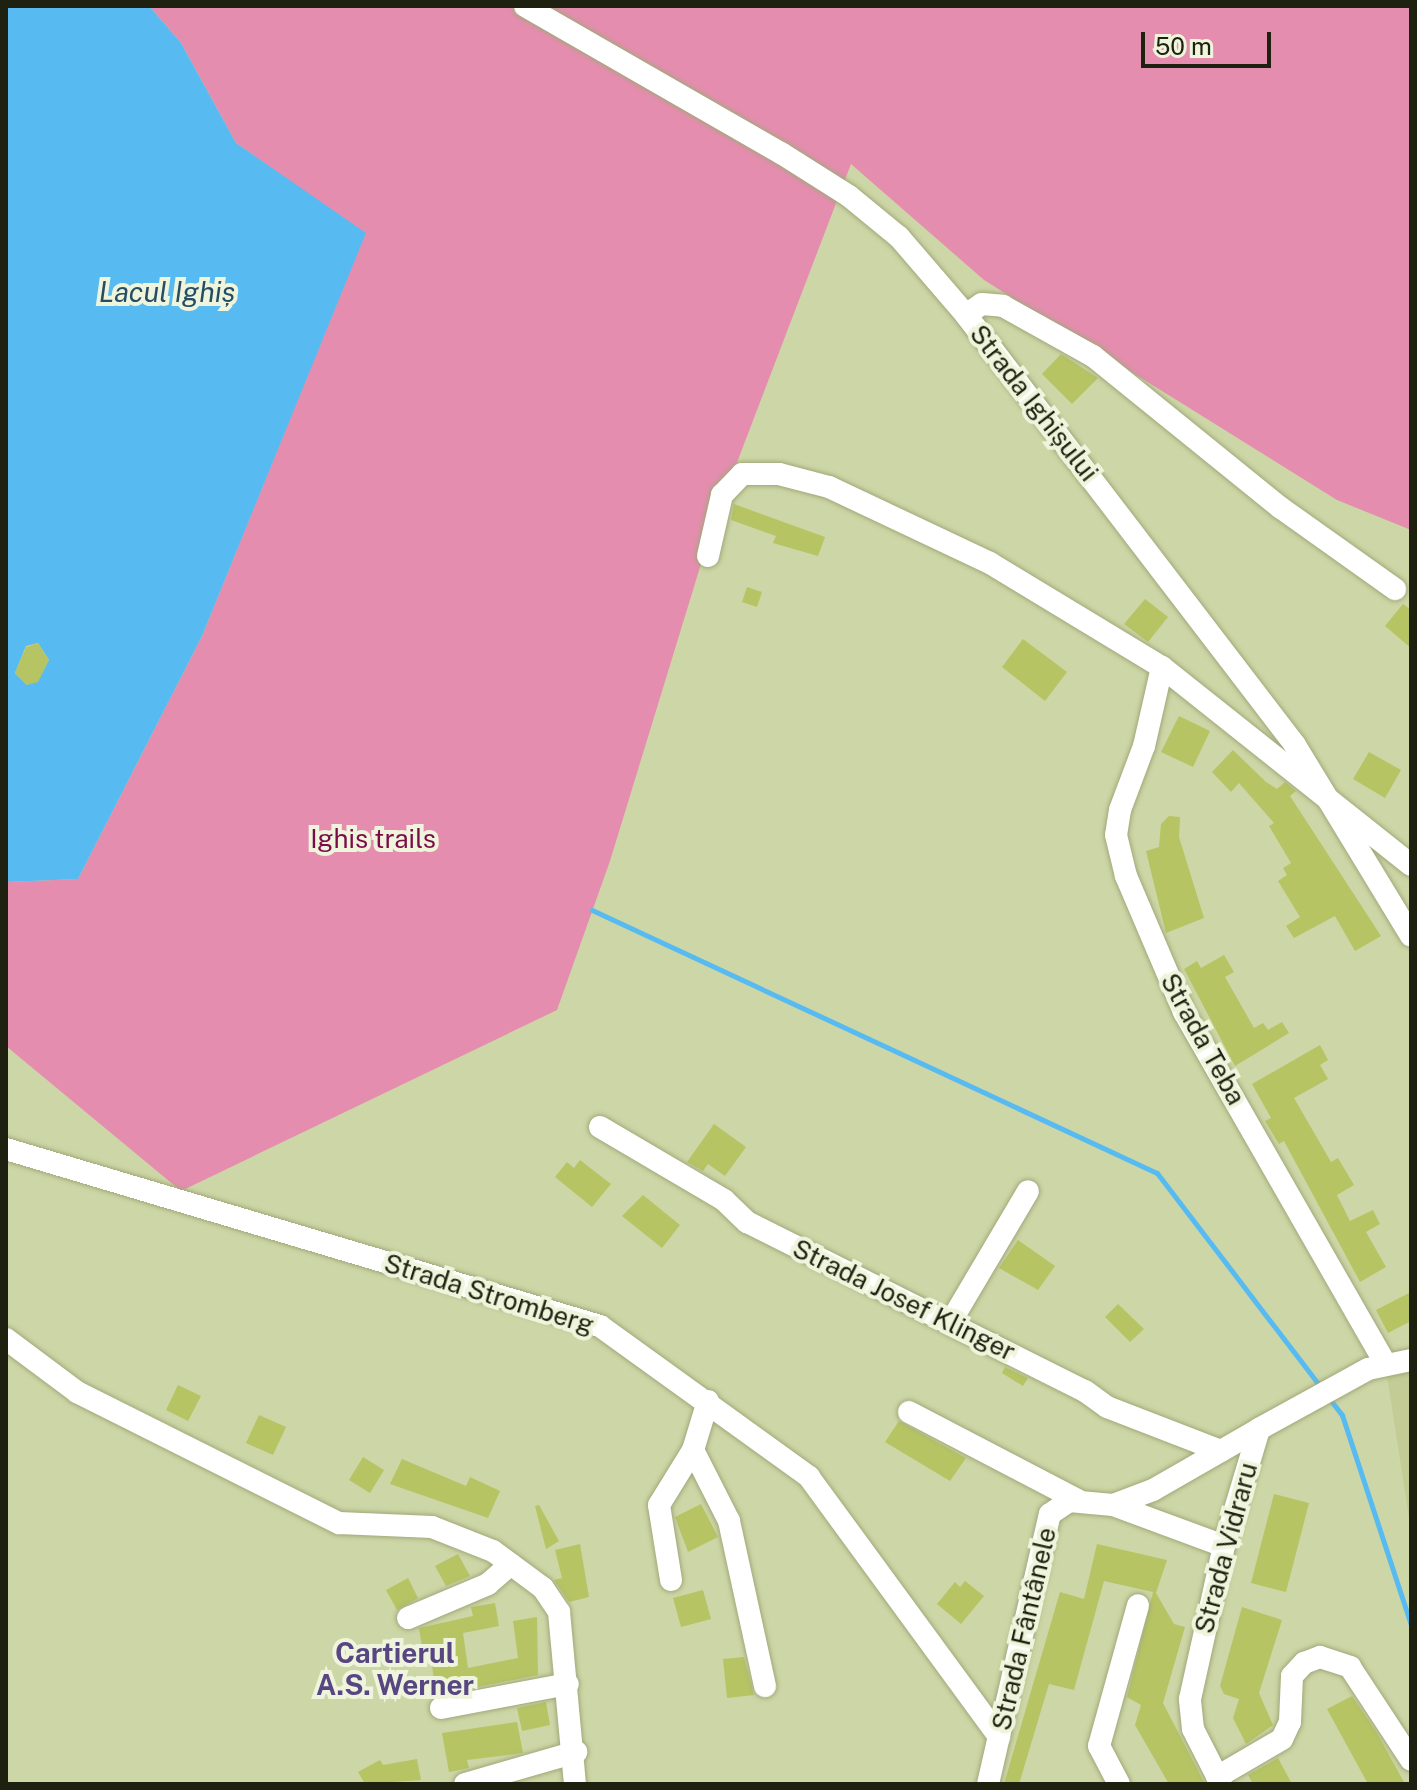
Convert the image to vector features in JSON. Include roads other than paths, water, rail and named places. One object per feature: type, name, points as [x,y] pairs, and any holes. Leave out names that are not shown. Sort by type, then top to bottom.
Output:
[{"type":"street","name":"Strada Ighișului","points":[[525,6],[849,196],[899,237],[966,315],[1295,745],[1411,936]]},
{"type":"street","points":[[966,315],[982,304],[1003,306],[1093,356],[1281,508],[1395,589]]},
{"type":"street","points":[[708,556],[722,495],[742,474],[791,477],[829,487],[990,563],[1162,667],[1411,864]]},
{"type":"street","name":"Strada Teba","points":[[1162,667],[1144,746],[1120,810],[1116,835],[1126,876],[1184,1012],[1376,1366]]},
{"type":"street","name":"Strada Josef Klinger","points":[[600,1127],[724,1200],[747,1222],[950,1323],[1107,1407],[1221,1451]]},
{"type":"street","name":"Strada Stromberg","points":[[6,1149],[600,1326],[784,1455],[829,1498],[999,1737]]},
{"type":"street","points":[[950,1323],[1028,1191]]},
{"type":"street","points":[[6,1339],[77,1392],[339,1523],[432,1527],[493,1551],[543,1588],[559,1612],[576,1752],[575,1784]]},
{"type":"street","points":[[1376,1366],[1411,1360]]},
{"type":"street","name":"Strada Vidraru","points":[[1219,1780],[1193,1729],[1190,1699],[1224,1546],[1259,1429],[1297,1405],[1376,1366]]},
{"type":"street","points":[[671,1580],[659,1505],[693,1450],[708,1401]]},
{"type":"street","points":[[909,1412],[1077,1500]]},
{"type":"street","name":"Strada Fântânele","points":[[988,1784],[1046,1521],[1056,1507],[1077,1500],[1113,1505],[1153,1490],[1259,1429]]},
{"type":"street","points":[[693,1450],[729,1521],[765,1686]]},
{"type":"street","points":[[1113,1505],[1224,1546]]},
{"type":"street","points":[[408,1618],[488,1584],[511,1564]]},
{"type":"street","points":[[1119,1784],[1099,1746],[1138,1605]]},
{"type":"street","points":[[1219,1780],[1282,1739],[1290,1722],[1292,1676],[1304,1663],[1320,1657],[1350,1667],[1411,1760]]},
{"type":"street","points":[[441,1708],[568,1684]]},
{"type":"street","points":[[465,1784],[576,1752]]},
{"type":"water","name":"Lacul Ighiș","points":[[6,6],[149,6],[181,43],[236,143],[366,233],[202,636],[78,879],[6,882]],"holes":[[[38,643],[49,660],[27,685],[15,673],[26,646]]]},
{"type":"waterway","points":[[592,910],[1157,1173],[1322,1389]]},
{"type":"waterway","points":[[1328,1397],[1342,1415],[1411,1625]]},
{"type":"district","name":"Cartierul A.S. Werner","points":[[395,1669]]},
{"type":"park label","name":"Ighis trails","points":[[373,839]]}]
